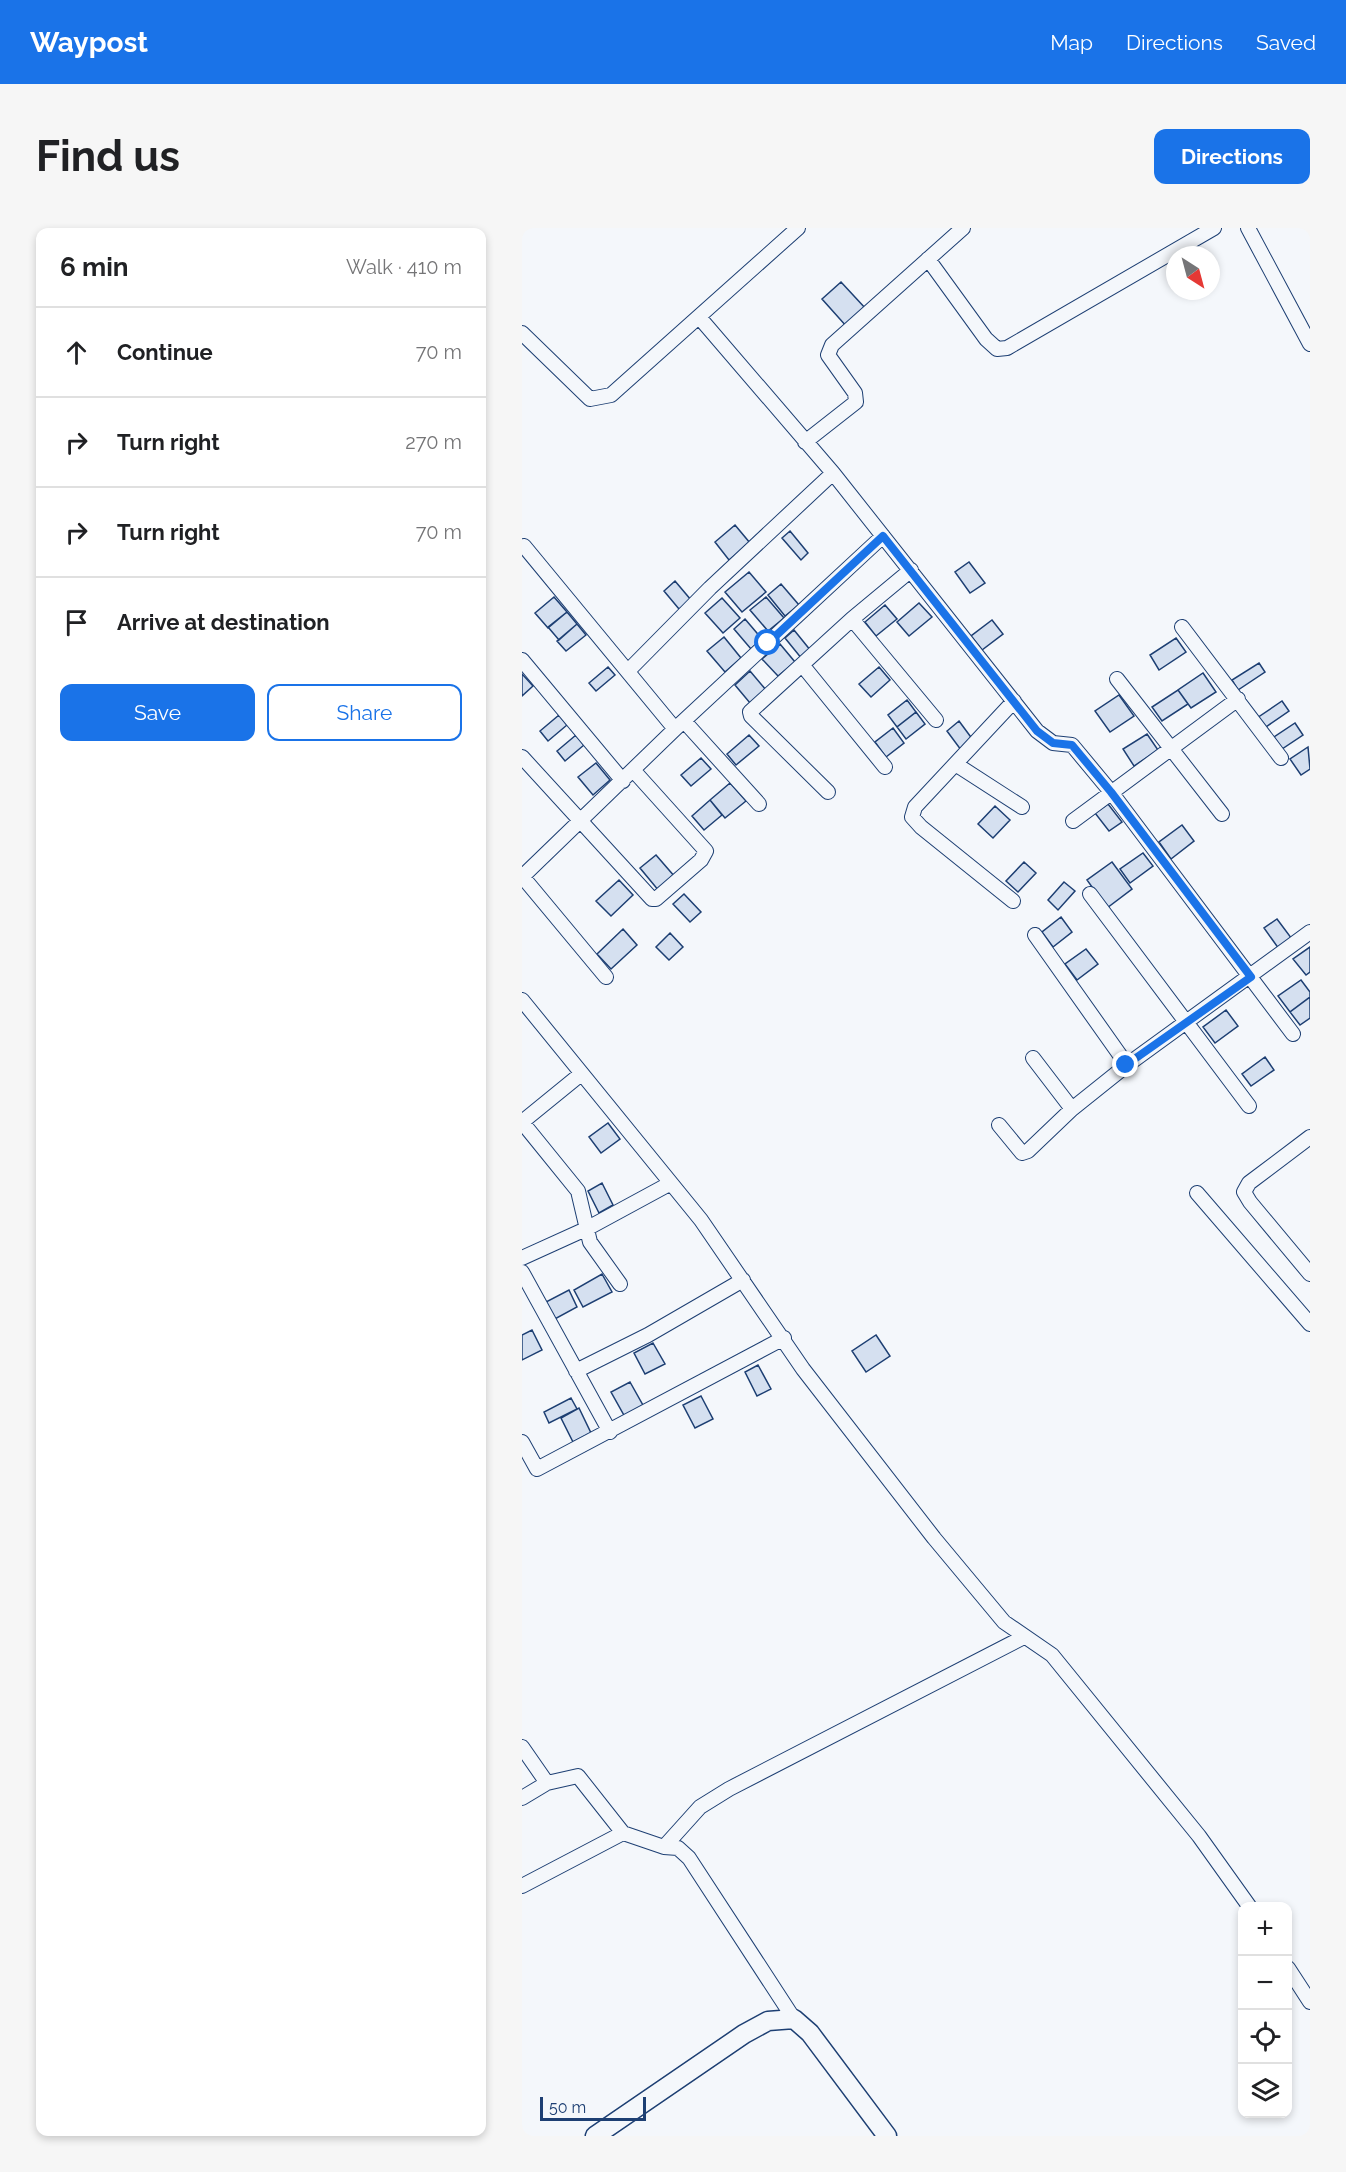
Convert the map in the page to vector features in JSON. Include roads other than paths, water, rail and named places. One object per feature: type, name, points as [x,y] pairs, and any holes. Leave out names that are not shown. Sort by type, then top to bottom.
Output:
[{"type":"street","points":[[522,333],[590,399],[611,395],[798,228]]},
{"type":"street","points":[[805,442],[856,402],[855,393],[828,355],[832,345],[963,228]]},
{"type":"street","points":[[928,260],[986,339],[997,349],[1008,348],[1214,228]]},
{"type":"street","points":[[1248,228],[1310,344]]},
{"type":"street","points":[[699,317],[833,473],[1037,731],[1053,743],[1072,745],[1111,792],[1293,1034]]},
{"type":"street","points":[[627,671],[710,588],[833,473]]},
{"type":"street","points":[[606,977],[522,876],[581,823],[680,725],[883,536]]},
{"type":"street","points":[[524,546],[627,671],[759,804]]},
{"type":"street","points":[[828,792],[751,716],[754,708],[803,666],[852,619],[911,570]]},
{"type":"street","points":[[852,619],[936,720]]},
{"type":"street","points":[[1182,627],[1281,758]]},
{"type":"street","points":[[522,660],[623,781]]},
{"type":"street","points":[[803,666],[885,767]]},
{"type":"street","points":[[1117,679],[1222,814]]},
{"type":"street","points":[[1073,820],[1238,699]]},
{"type":"street","points":[[1012,902],[912,817],[915,807],[957,765],[1014,701]]},
{"type":"street","points":[[522,757],[652,899],[661,897],[701,860],[706,850],[634,771]]},
{"type":"street","points":[[957,765],[1022,807]]},
{"type":"street","points":[[1090,894],[1249,1106]]},
{"type":"street","points":[[999,1125],[1022,1153],[1033,1148],[1072,1108],[1126,1065],[1187,1024],[1310,932]]},
{"type":"street","points":[[1035,935],[1126,1065]]},
{"type":"street","points":[[522,1000],[701,1220],[784,1338],[803,1369],[934,1538],[1004,1622],[1052,1655],[1199,1836],[1246,1902]]},
{"type":"street","points":[[1033,1058],[1072,1108]]},
{"type":"street","points":[[581,1074],[522,1122],[578,1191],[590,1242],[620,1284]]},
{"type":"street","points":[[1310,1137],[1249,1183],[1244,1192],[1310,1274]]},
{"type":"street","points":[[522,1258],[588,1228],[671,1183]]},
{"type":"street","points":[[1197,1193],[1310,1324]]},
{"type":"street","points":[[522,1272],[610,1432]]},
{"type":"street","points":[[576,1371],[648,1335],[743,1280]]},
{"type":"street","points":[[522,1442],[537,1469],[784,1338]]},
{"type":"street","points":[[664,1847],[700,1807],[729,1789],[1024,1637]]},
{"type":"street","points":[[522,1747],[547,1783]]},
{"type":"street","points":[[522,1798],[547,1783],[578,1776],[623,1833],[664,1847],[678,1848],[689,1858],[794,2019],[810,2033],[887,2136]]},
{"type":"street","points":[[522,1886],[623,1833]]},
{"type":"street","points":[[1292,1975],[1310,2002]]},
{"type":"street","points":[[595,2136],[744,2034],[768,2021],[794,2019]]}]
